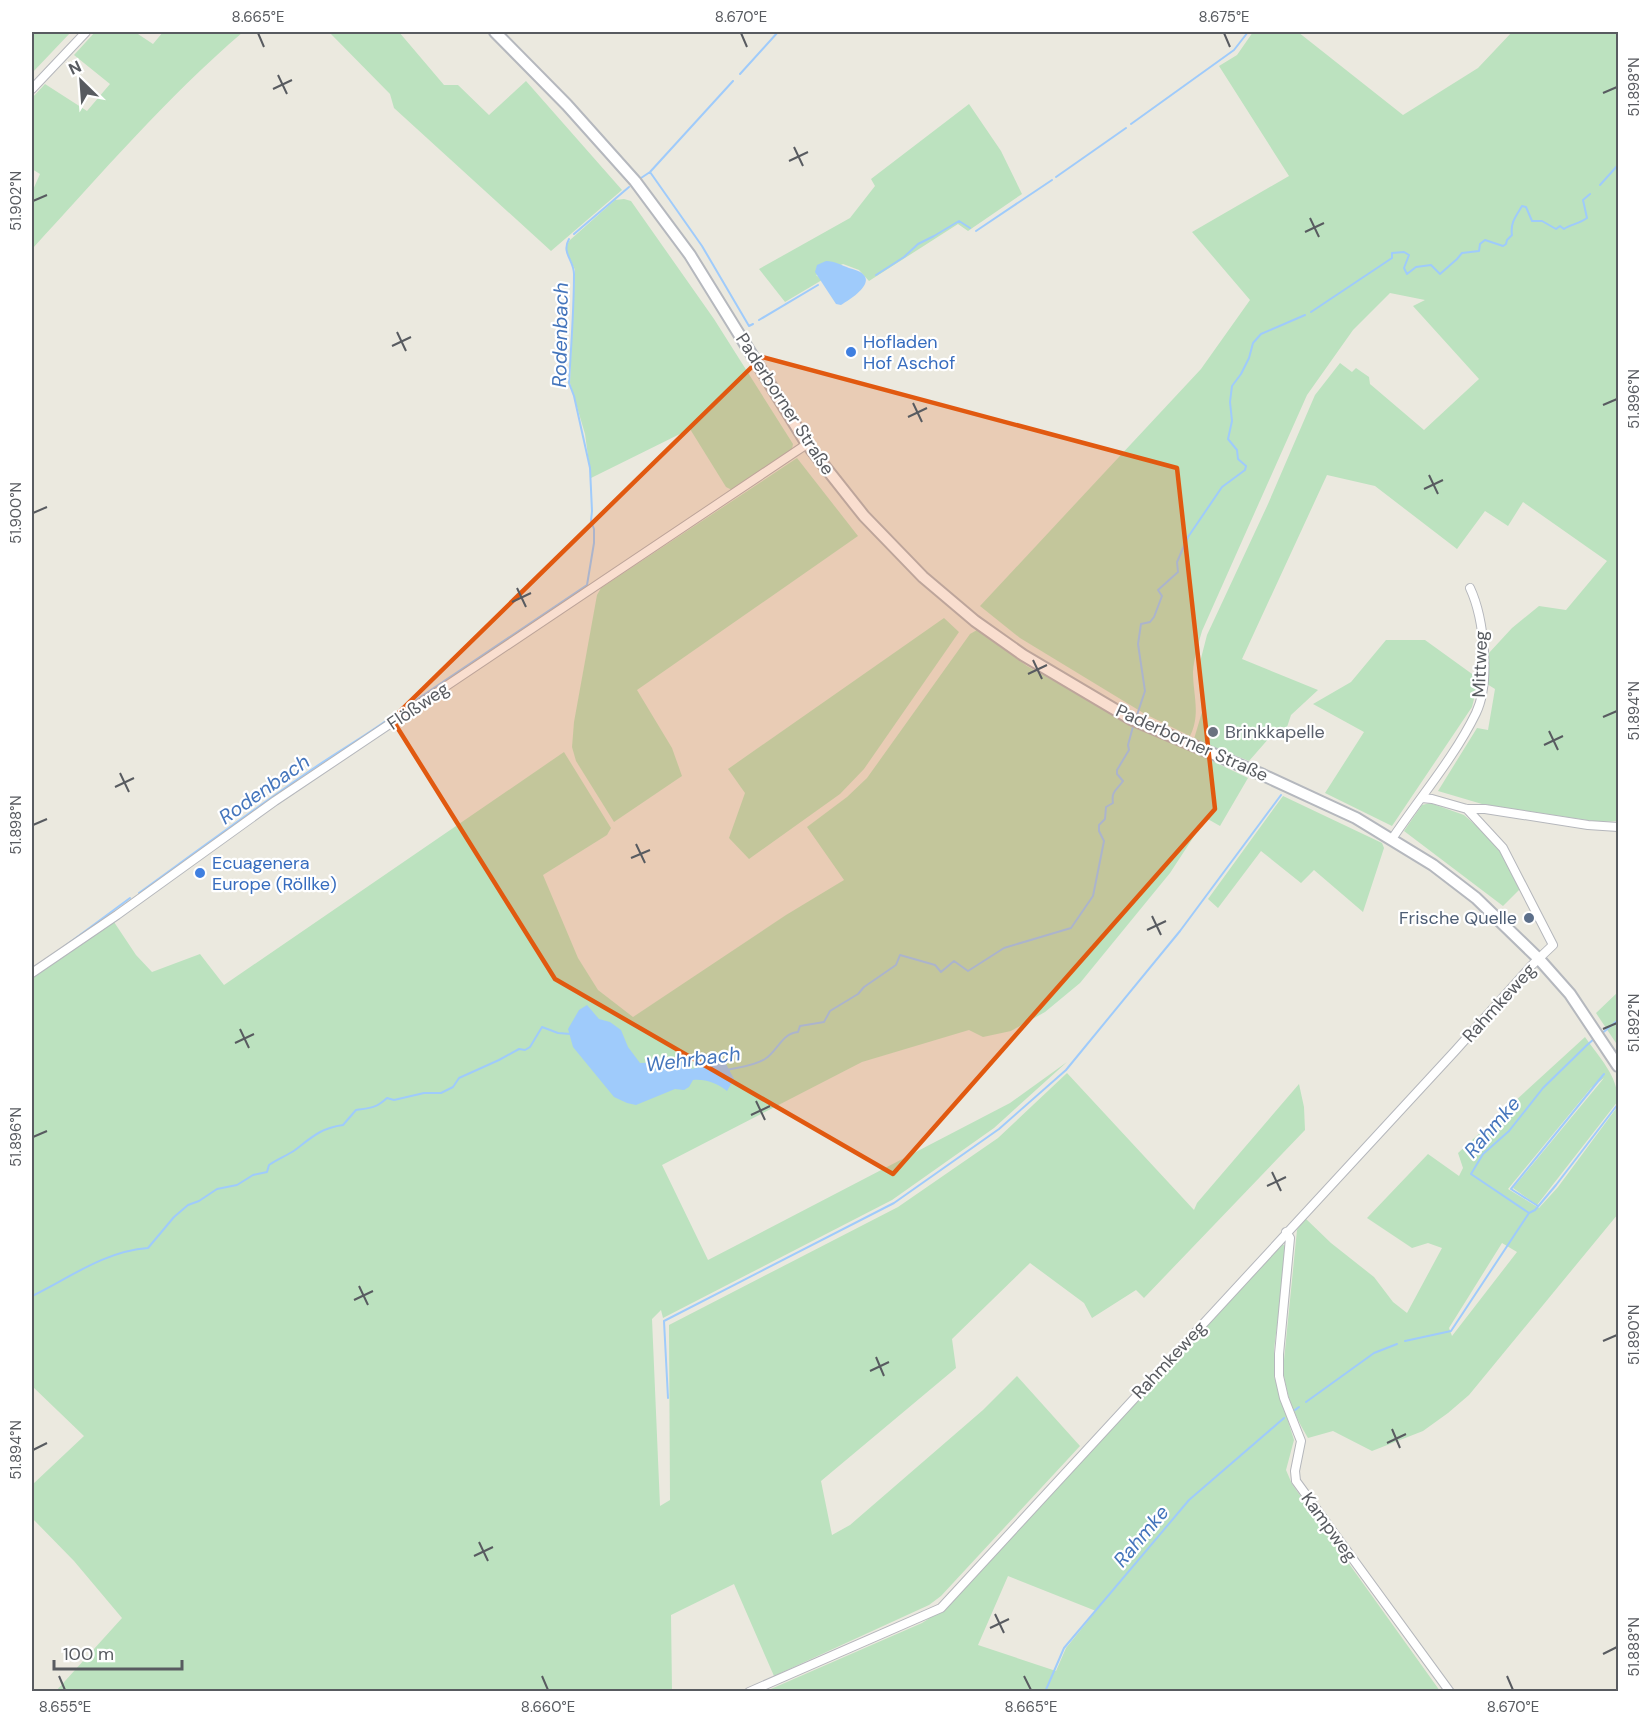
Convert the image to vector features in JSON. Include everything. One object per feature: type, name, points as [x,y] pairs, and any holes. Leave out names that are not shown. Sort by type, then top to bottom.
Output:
[{"type":"main road","name":"Paderborner Straße","points":[[495,32],[603,144],[664,219],[709,285],[807,444],[834,480],[889,543],[923,577],[957,607],[1023,655],[1131,719],[1316,799],[1392,839],[1446,874],[1476,898],[1539,959],[1570,994],[1618,1066]]},
{"type":"street","points":[[32,89],[86,32]]},
{"type":"street","name":"Flößweg","points":[[32,972],[117,915],[275,801],[807,444]]},
{"type":"street","name":"Mittweg","points":[[1392,839],[1422,798],[1477,712],[1481,699],[1484,652],[1481,621],[1477,603],[1470,588]]},
{"type":"street","points":[[1422,798],[1467,808],[1618,827]]},
{"type":"street","points":[[1467,808],[1503,848],[1553,945],[1539,959]]},
{"type":"street","name":"Rahmkeweg","points":[[749,1692],[941,1608],[1539,959]]},
{"type":"street","name":"Kampweg","points":[[1286,1232],[1290,1238],[1279,1376],[1284,1398],[1301,1441],[1295,1472],[1296,1481],[1450,1692]]},
{"type":"highlighted area","points":[[762,357],[1177,468],[1215,809],[893,1174],[555,979],[392,719]]},
{"type":"green space","points":[[32,32],[71,32],[32,73]]},
{"type":"green space","points":[[95,32],[135,32],[153,44],[163,32],[243,32],[161,109],[33,248],[32,192],[40,174],[32,169],[32,98],[45,84],[87,111],[110,84],[74,55]]},
{"type":"green space","points":[[329,32],[399,32],[444,85],[458,85],[489,115],[526,81],[622,190],[551,251],[394,108],[390,94]]},
{"type":"green space","points":[[1253,32],[1298,32],[1403,115],[1478,68],[1512,32],[1618,32],[1618,821],[1600,822],[1482,804],[1438,791],[1477,728],[1488,730],[1495,689],[1487,684],[1488,654],[1512,628],[1539,606],[1566,610],[1607,561],[1523,502],[1508,526],[1485,511],[1457,549],[1375,486],[1327,475],[1242,659],[1318,690],[1291,715],[1287,727],[1278,728],[1249,761],[1194,739],[1202,712],[1198,670],[1207,635],[1268,504],[1315,395],[1340,363],[1352,372],[1356,368],[1369,377],[1370,384],[1424,430],[1479,379],[1413,306],[1425,300],[1390,293],[1353,330],[1307,395],[1202,631],[1194,667],[1196,712],[1190,736],[1145,714],[1020,638],[980,606],[1201,369],[1250,300],[1192,232],[1289,176],[1219,66],[1237,55]]},
{"type":"green space","points":[[969,104],[1001,151],[1022,194],[968,231],[958,224],[869,281],[859,270],[843,264],[816,275],[822,280],[785,302],[759,269],[850,218],[875,186],[871,179]]},
{"type":"green space","points":[[615,200],[631,201],[714,319],[793,444],[792,449],[732,490],[726,487],[690,429],[591,478],[585,434],[570,383],[575,270],[566,246]]},
{"type":"green space","points":[[797,458],[858,536],[637,690],[672,748],[682,776],[614,822],[576,761],[572,747],[574,722],[597,595],[601,588]]},
{"type":"green space","points":[[944,618],[959,632],[864,769],[840,794],[749,859],[729,838],[745,793],[728,769]]},
{"type":"green space","points":[[977,630],[1027,666],[1116,715],[1248,778],[1220,826],[1206,818],[1170,873],[1080,983],[1045,1012],[1011,1031],[983,1037],[969,1030],[862,1062],[662,1165],[708,1260],[1010,1103],[1067,1062],[994,1128],[892,1200],[663,1318],[661,1310],[652,1319],[660,1506],[670,1500],[669,1325],[898,1207],[998,1138],[1067,1073],[1194,1210],[1197,1203],[1299,1084],[1304,1107],[1305,1130],[1144,1298],[1136,1290],[1092,1318],[1084,1303],[1030,1263],[952,1339],[956,1368],[821,1481],[832,1535],[850,1525],[983,1410],[1017,1376],[1080,1446],[941,1596],[929,1605],[774,1676],[734,1584],[671,1615],[672,1691],[56,1691],[122,1618],[74,1561],[32,1518],[32,1485],[84,1436],[32,1386],[32,978],[114,922],[136,955],[152,972],[200,954],[224,985],[564,752],[611,828],[607,835],[543,875],[578,958],[598,990],[633,1017],[786,915],[844,880],[807,827],[847,797],[867,778],[970,634]]},
{"type":"green space","points":[[1386,640],[1425,640],[1479,679],[1472,707],[1392,826],[1325,793],[1364,732],[1313,704],[1351,682]]},
{"type":"green space","points":[[1283,796],[1382,843],[1384,848],[1363,912],[1314,870],[1301,883],[1261,851],[1218,908],[1208,899]]},
{"type":"green space","points":[[1430,803],[1464,815],[1500,849],[1520,889],[1503,906],[1404,831],[1422,805]]},
{"type":"green space","points":[[1618,992],[1618,1046],[1596,1013]]},
{"type":"green space","points":[[1585,1037],[1611,1075],[1618,1101],[1537,1205],[1513,1188],[1604,1078],[1591,1088],[1508,1189],[1539,1208],[1558,1187],[1618,1106],[1618,1214],[1469,1395],[1448,1413],[1423,1431],[1372,1451],[1333,1431],[1308,1438],[1292,1405],[1283,1370],[1297,1230],[1305,1218],[1331,1243],[1374,1277],[1393,1302],[1407,1313],[1442,1248],[1428,1243],[1412,1248],[1367,1218],[1428,1154],[1459,1176],[1463,1168],[1458,1153]],"holes":[[[1502,1243],[1517,1252],[1452,1336],[1449,1328]]]},
{"type":"green space","points":[[1282,1244],[1287,1247],[1274,1349],[1274,1376],[1294,1440],[1286,1470],[1292,1484],[1440,1691],[764,1692],[922,1623],[942,1610]],"holes":[[[1008,1576],[1096,1611],[1066,1648],[1056,1671],[978,1645]]]},
{"type":"water","points":[[826,261],[859,271],[866,281],[860,291],[841,305],[836,304],[815,272],[817,265]]},
{"type":"water","points":[[587,1005],[599,1019],[610,1022],[621,1030],[628,1047],[640,1063],[685,1061],[692,1069],[725,1062],[734,1079],[727,1091],[711,1082],[693,1080],[684,1090],[675,1089],[636,1105],[614,1097],[573,1047],[568,1029],[579,1010]]},
{"type":"waterway","name":"Rodenbach","points":[[740,74],[778,32]]},
{"type":"waterway","name":"Rodenbach","points":[[1131,124],[1234,50],[1248,32]]},
{"type":"waterway","name":"Rodenbach","points":[[641,178],[650,172],[733,81]]},
{"type":"waterway","name":"Rodenbach","points":[[1056,177],[1126,128]]},
{"type":"waterway","name":"Wehrbach","points":[[1600,185],[1618,165]]},
{"type":"waterway","name":"Rodenbach","points":[[650,172],[702,246],[749,326],[753,324]]},
{"type":"waterway","name":"Rodenbach","points":[[976,231],[1052,180]]},
{"type":"waterway","name":"Rodenbach","points":[[574,234],[629,187]]},
{"type":"waterway","name":"Wehrbach","points":[[1311,312],[1392,258],[1392,253],[1404,252],[1409,255],[1404,268],[1407,274],[1416,267],[1431,265],[1440,274],[1462,253],[1479,251],[1480,244],[1485,240],[1503,246],[1506,244],[1512,235],[1513,223],[1522,206],[1526,207],[1532,221],[1542,221],[1556,229],[1560,226],[1564,229],[1587,218],[1583,200],[1590,194]]},
{"type":"waterway","name":"Rodenbach","points":[[876,275],[904,257],[918,244],[959,221],[970,228]]},
{"type":"waterway","name":"Rodenbach","points":[[416,700],[587,585],[594,529],[591,521],[590,468],[569,383],[574,274],[566,248],[569,239]]},
{"type":"waterway","name":"Rodenbach","points":[[759,320],[818,285]]},
{"type":"waterway","name":"Wehrbach","points":[[1136,718],[1145,691],[1138,644],[1141,624],[1150,622],[1154,617],[1162,596],[1158,590],[1178,572],[1177,562],[1188,537],[1222,487],[1245,470],[1246,466],[1238,459],[1237,450],[1228,439],[1232,421],[1230,402],[1232,386],[1249,358],[1253,343],[1261,334],[1305,315]]},
{"type":"waterway","name":"Rodenbach","points":[[139,893],[270,798],[405,707]]},
{"type":"waterway","name":"Wehrbach","points":[[727,1070],[746,1066],[769,1056],[784,1039],[798,1032],[800,1026],[824,1022],[830,1011],[858,994],[864,987],[896,965],[900,955],[935,965],[941,972],[954,961],[968,971],[1004,948],[1071,928],[1093,896],[1104,841],[1099,825],[1105,819],[1106,807],[1113,803],[1114,793],[1123,781],[1117,774],[1117,770],[1129,750],[1128,745],[1134,723]]},
{"type":"waterway","points":[[668,1398],[664,1321],[894,1203],[999,1129],[1066,1070],[1180,931],[1281,795]]},
{"type":"waterway","name":"Rodenbach","points":[[65,946],[130,898]]},
{"type":"waterway","name":"Rahmke","points":[[1600,1035],[1618,1020]]},
{"type":"waterway","name":"Wehrbach","points":[[32,1296],[102,1260],[132,1250],[148,1248],[174,1217],[188,1205],[199,1201],[217,1189],[237,1185],[253,1175],[267,1172],[269,1165],[317,1134],[343,1125],[356,1110],[373,1107],[387,1098],[394,1100],[424,1093],[441,1093],[453,1087],[459,1078],[519,1049],[525,1050],[530,1047],[542,1027],[558,1033],[571,1034]]},
{"type":"waterway","name":"Rahmke","points":[[1405,1341],[1451,1331],[1529,1213],[1471,1174],[1483,1154],[1509,1131],[1543,1088],[1595,1038]]},
{"type":"waterway","name":"Rahmke","points":[[1538,1206],[1511,1189],[1604,1074]]},
{"type":"waterway","points":[[1529,1213],[1535,1210],[1556,1185],[1618,1104]]},
{"type":"waterway","name":"Rahmke","points":[[1306,1402],[1374,1353],[1397,1344]]},
{"type":"waterway","name":"Rahmke","points":[[1295,1410],[1299,1407]]},
{"type":"waterway","name":"Rahmke","points":[[1045,1692],[1064,1648],[1189,1500],[1284,1418]]},
{"type":"place","name":"Hofladen Hof Aschof","points":[[851,352]]},
{"type":"place","name":"Brinkkapelle","points":[[1213,732]]},
{"type":"place","name":"Ecuagenera Europe (Röllke)","points":[[200,873]]},
{"type":"place","name":"Frische Quelle","points":[[1529,918]]}]
